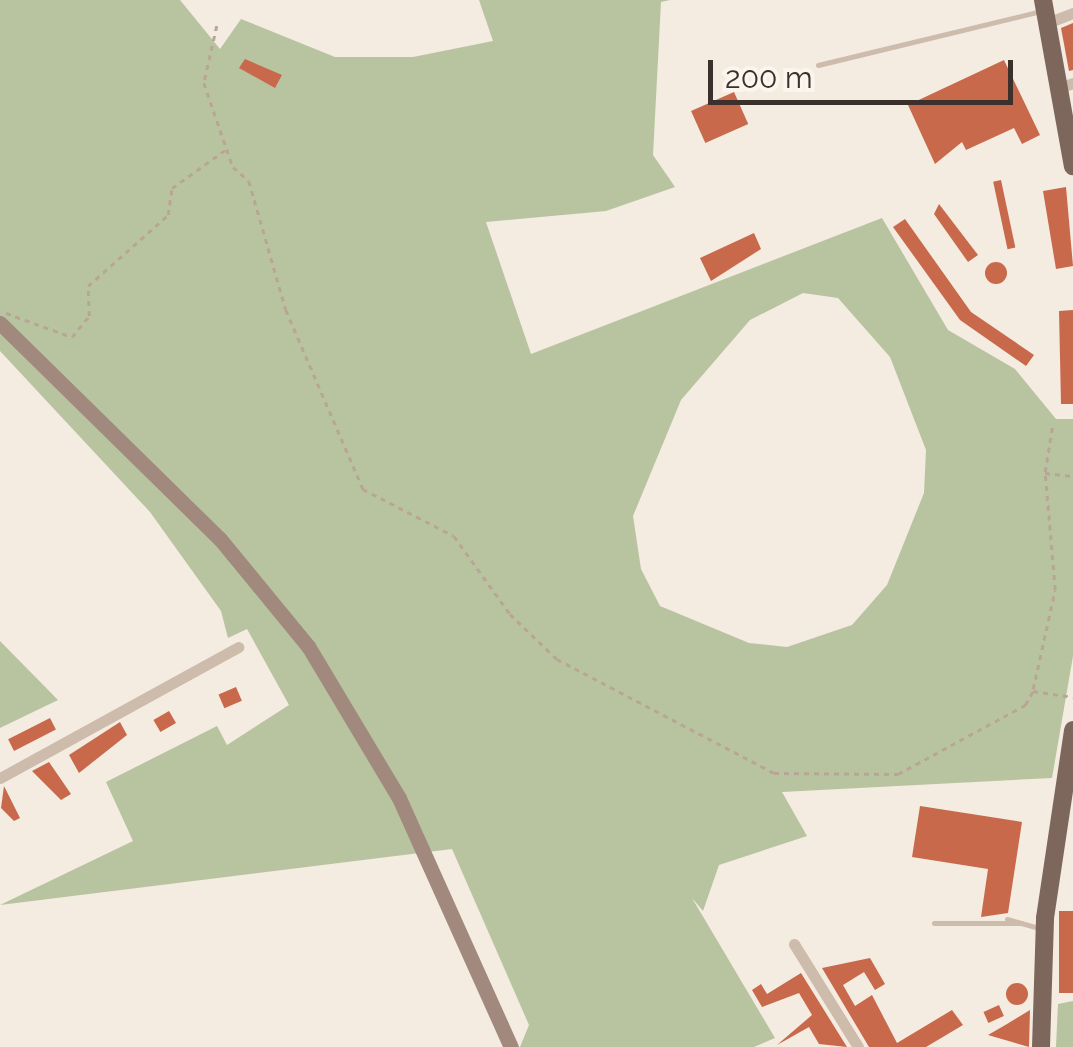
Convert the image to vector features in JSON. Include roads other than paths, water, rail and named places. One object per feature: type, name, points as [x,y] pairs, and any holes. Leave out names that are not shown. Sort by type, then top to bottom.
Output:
[{"type":"main road","points":[[1045,11],[1065,79],[1073,166]]},
{"type":"main road","points":[[0,320],[220,539],[320,662],[399,798],[511,1047]]},
{"type":"main road","points":[[1041,1047],[1044,929],[1073,730]]},
{"type":"street","points":[[1045,11],[1073,13]]},
{"type":"street","points":[[0,778],[238,646]]},
{"type":"street","points":[[794,944],[858,1047]]},
{"type":"lane","points":[[818,65],[1045,11]]},
{"type":"lane","points":[[1007,919],[1044,929]]},
{"type":"lane","points":[[934,922],[1021,923]]}]
